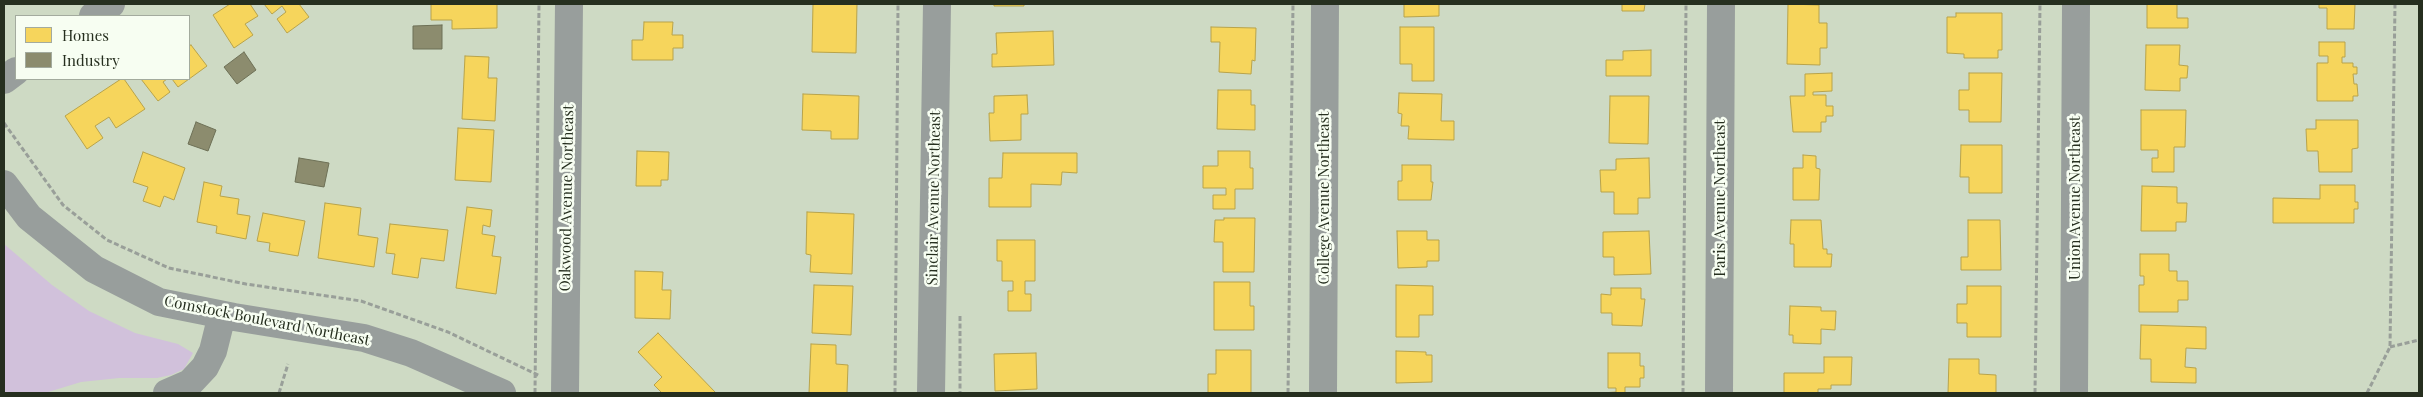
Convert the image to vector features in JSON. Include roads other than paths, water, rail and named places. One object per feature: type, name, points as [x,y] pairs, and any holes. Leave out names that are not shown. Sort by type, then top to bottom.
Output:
[{"type":"street","points":[[94,15],[111,4]]},
{"type":"street","name":"Oakwood Avenue Northeast","points":[[565,391],[569,4]]},
{"type":"street","name":"Sinclair Avenue Northeast","points":[[931,393],[937,4]]},
{"type":"street","name":"College Avenue Northeast","points":[[1322,393],[1326,4]]},
{"type":"street","name":"Paris Avenue Northeast","points":[[1720,393],[1721,4]]},
{"type":"street","name":"Union Avenue Northeast","points":[[2074,393],[2076,4]]},
{"type":"street","points":[[4,80],[15,72]]},
{"type":"street","name":"Comstock Boulevard Northeast","points":[[4,184],[29,217],[94,269],[159,302],[222,315],[364,338],[411,353],[502,393]]},
{"type":"street","points":[[167,393],[190,383],[199,375],[213,351],[222,315]]}]
